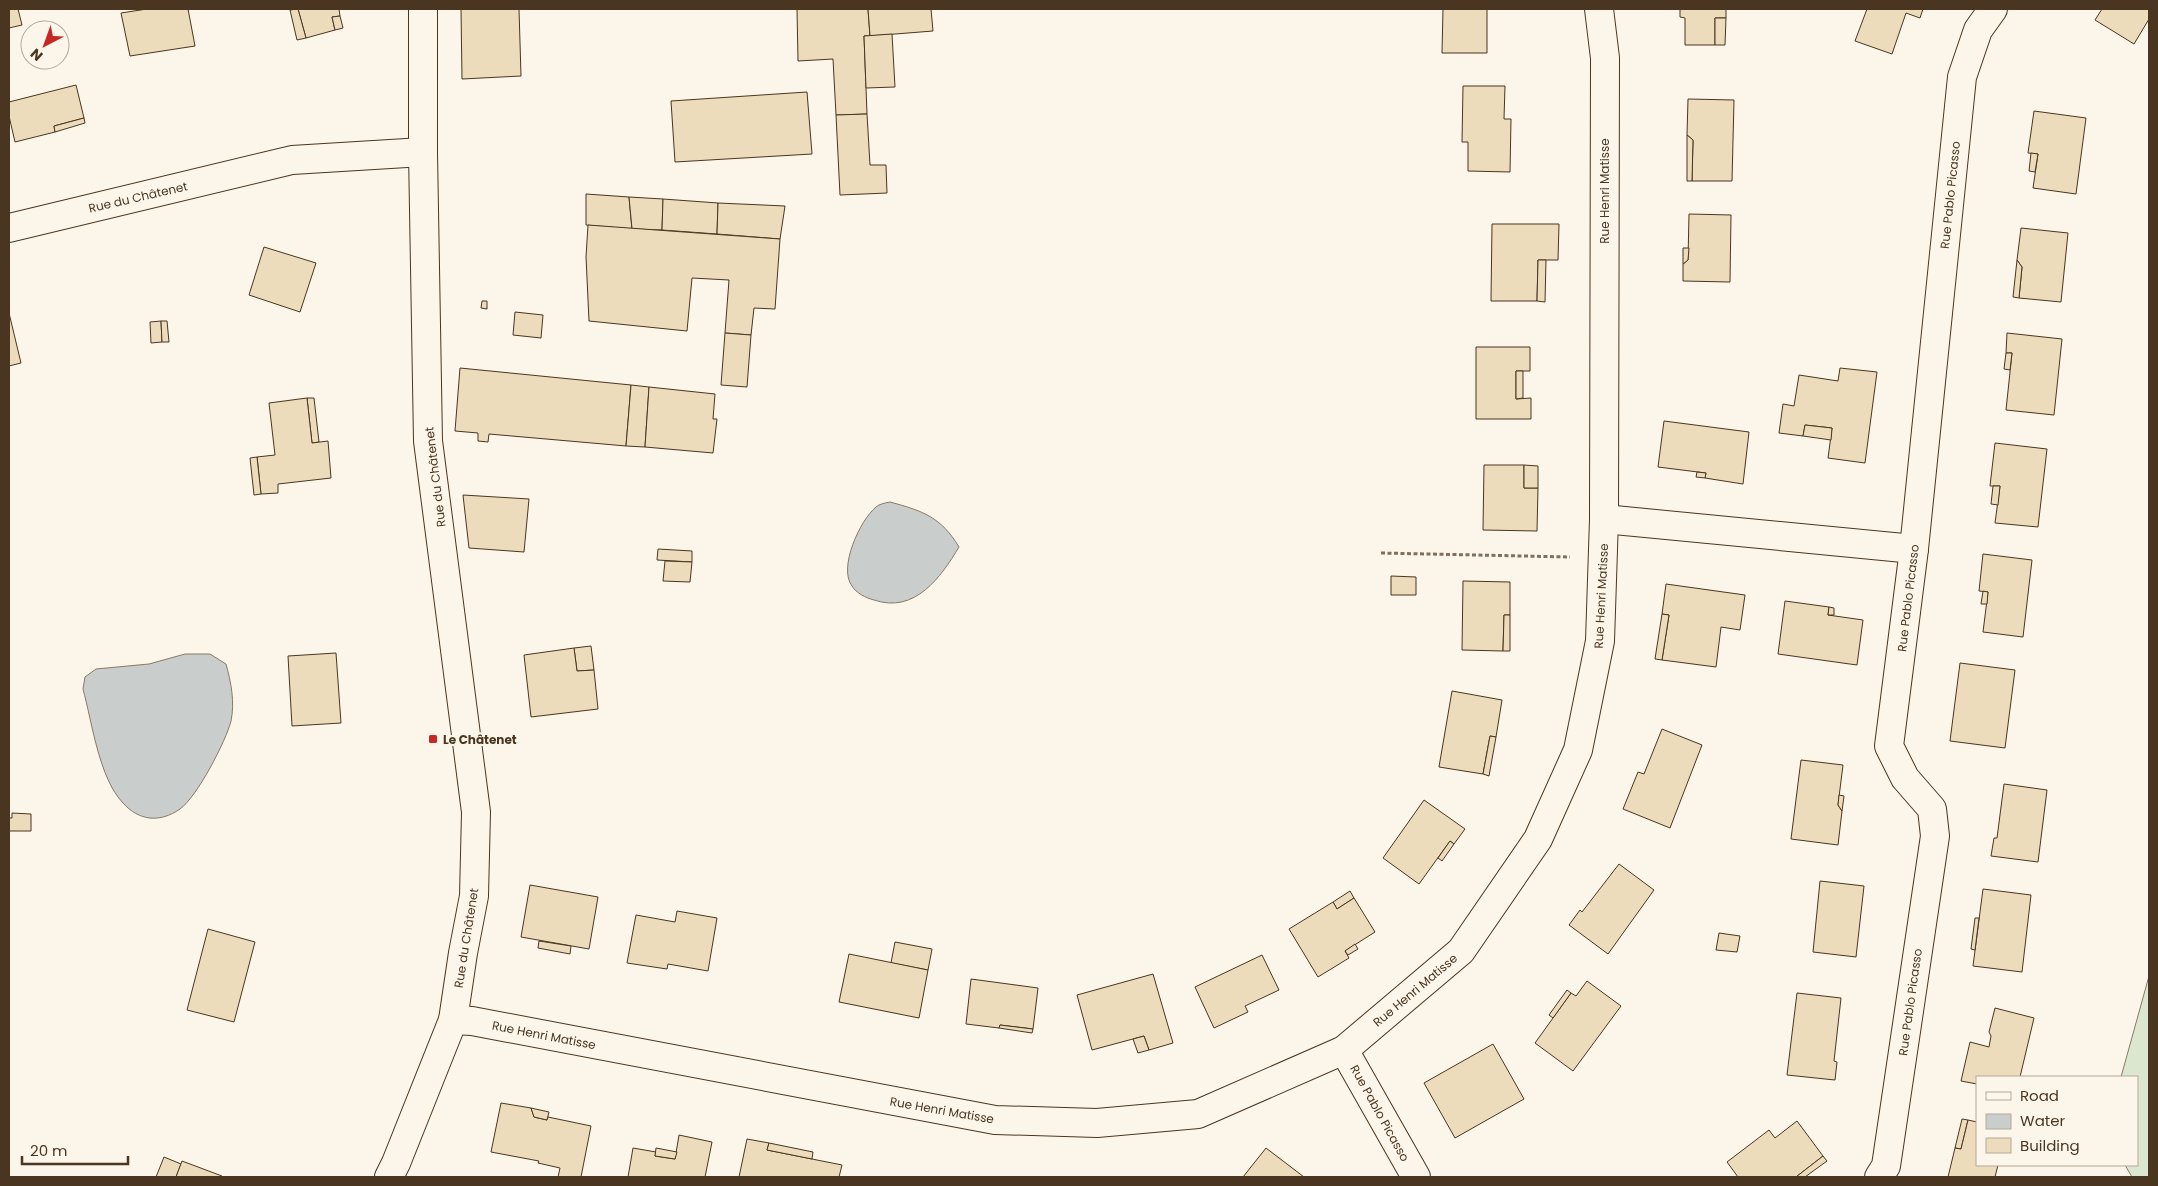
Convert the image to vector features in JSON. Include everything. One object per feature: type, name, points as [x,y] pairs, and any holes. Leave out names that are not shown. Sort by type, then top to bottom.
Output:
[{"type":"street","points":[[423,9],[423,152]]},
{"type":"street","name":"Rue Henri Matisse","points":[[453,1020],[472,1021],[995,1120],[1097,1123],[1198,1114],[1344,1050],[1461,951],[1538,839],[1578,750],[1600,641],[1604,519],[1604,58],[1599,9]]},
{"type":"street","name":"Rue Pablo Picasso","points":[[1879,1177],[1886,1166],[1935,836],[1932,809],[1905,778],[1890,746],[1914,549],[1962,76],[1978,30],[1993,9]]},
{"type":"street","name":"Rue du Châtenet","points":[[9,228],[292,160],[423,152],[428,440],[476,812],[474,896],[453,1020],[396,1164],[388,1177]]},
{"type":"street","points":[[1604,519],[1914,549]]},
{"type":"street","name":"Rue Pablo Picasso","points":[[1344,1050],[1416,1177]]},
{"type":"path","points":[[1381,553],[1603,558]]},
{"type":"green space","points":[[2149,976],[2149,1177],[2132,1177],[2126,1166],[2138,1166],[2138,1076],[2121,1076]]},
{"type":"water","points":[[890,502],[922,512],[938,522],[959,547],[944,570],[925,590],[902,602],[889,603],[868,598],[856,591],[848,578],[848,568],[853,545],[864,522],[877,506]]},
{"type":"water","points":[[185,654],[210,654],[226,664],[232,692],[233,707],[231,721],[210,768],[187,803],[172,814],[150,818],[136,814],[129,809],[115,792],[108,779],[97,749],[83,689],[85,677],[96,669],[149,664]]},
{"type":"building","points":[[9,9],[18,9],[20,25],[9,28]]},
{"type":"building","points":[[147,9],[188,9],[195,46],[130,56],[121,13]]},
{"type":"building","points":[[298,9],[339,9],[340,16],[332,17],[335,30],[306,38]]},
{"type":"building","points":[[298,9],[306,38],[297,40],[290,10]]},
{"type":"building","points":[[461,9],[519,9],[521,76],[462,79]]},
{"type":"building","points":[[797,9],[868,9],[870,36],[864,36],[867,114],[836,115],[833,59],[798,61]]},
{"type":"building","points":[[868,9],[931,9],[933,31],[870,36]]},
{"type":"building","points":[[1443,9],[1487,9],[1487,53],[1442,53]]},
{"type":"building","points":[[1680,9],[1726,9],[1726,18],[1715,18],[1715,45],[1685,45],[1685,18],[1680,17]]},
{"type":"building","points":[[1867,9],[1923,9],[1920,18],[1906,13],[1892,54],[1855,41]]},
{"type":"building","points":[[2102,9],[2149,9],[2149,19],[2134,44],[2095,20]]},
{"type":"building","points":[[340,16],[343,28],[335,30],[332,17]]},
{"type":"building","points":[[1715,18],[1726,18],[1725,45],[1715,45]]},
{"type":"building","points":[[892,34],[895,87],[866,88],[864,36]]},
{"type":"building","points":[[76,85],[84,118],[54,126],[55,132],[15,142],[9,116],[9,102]]},
{"type":"building","points":[[1463,86],[1505,86],[1504,119],[1511,119],[1510,172],[1468,171],[1468,142],[1462,142]]},
{"type":"building","points":[[807,92],[812,154],[675,162],[671,101]]},
{"type":"building","points":[[1688,99],[1734,100],[1732,181],[1692,181],[1693,140],[1687,135]]},
{"type":"building","points":[[2034,111],[2086,118],[2076,194],[2033,188],[2038,154],[2028,153]]},
{"type":"building","points":[[867,114],[870,165],[886,165],[887,193],[840,195],[836,115]]},
{"type":"building","points":[[84,118],[85,123],[55,132],[54,126]]},
{"type":"building","points":[[1687,135],[1693,140],[1692,181],[1687,181]]},
{"type":"building","points":[[2031,153],[2038,154],[2035,172],[2029,171]]},
{"type":"building","points":[[586,194],[629,197],[632,229],[586,225]]},
{"type":"building","points":[[629,197],[663,199],[662,230],[632,229]]},
{"type":"building","points":[[663,199],[718,203],[717,234],[662,230]]},
{"type":"building","points":[[718,203],[785,206],[780,239],[717,234]]},
{"type":"building","points":[[1689,214],[1731,215],[1730,282],[1683,281],[1683,264],[1688,260]]},
{"type":"building","points":[[1492,224],[1559,224],[1558,260],[1538,260],[1537,301],[1491,301]]},
{"type":"building","points":[[588,225],[780,239],[775,309],[754,308],[751,335],[725,333],[729,280],[692,278],[687,331],[589,321],[586,257]]},
{"type":"building","points":[[2021,228],[2068,233],[2061,302],[2019,298],[2022,267],[2017,260]]},
{"type":"building","points":[[264,247],[316,263],[300,312],[249,295]]},
{"type":"building","points":[[1683,248],[1689,248],[1688,260],[1683,264]]},
{"type":"building","points":[[1538,260],[1546,260],[1545,302],[1537,301]]},
{"type":"building","points":[[2017,260],[2022,267],[2019,298],[2013,297]]},
{"type":"building","points":[[482,301],[487,301],[487,309],[481,308]]},
{"type":"building","points":[[515,312],[543,315],[541,338],[513,335]]},
{"type":"building","points":[[9,313],[21,363],[9,366]]},
{"type":"building","points":[[161,321],[162,342],[151,343],[150,322]]},
{"type":"building","points":[[161,321],[167,321],[169,342],[162,342]]},
{"type":"building","points":[[725,333],[751,335],[747,387],[721,385]]},
{"type":"building","points":[[2007,333],[2062,339],[2054,415],[2006,410],[2012,353],[2006,353]]},
{"type":"building","points":[[1476,347],[1530,347],[1530,371],[1516,371],[1516,399],[1531,398],[1531,419],[1476,419]]},
{"type":"building","points":[[2006,353],[2012,353],[2010,370],[2004,369]]},
{"type":"building","points":[[460,368],[631,385],[626,446],[489,434],[488,442],[478,441],[478,433],[455,431]]},
{"type":"building","points":[[1840,368],[1877,372],[1865,463],[1828,458],[1832,428],[1805,425],[1803,436],[1779,433],[1783,404],[1794,406],[1799,375],[1838,381]]},
{"type":"building","points":[[1516,371],[1523,371],[1523,398],[1516,399]]},
{"type":"building","points":[[631,385],[649,387],[645,447],[626,446]]},
{"type":"building","points":[[649,387],[715,394],[713,419],[717,419],[713,453],[645,447]]},
{"type":"building","points":[[307,398],[314,398],[319,442],[312,443]]},
{"type":"building","points":[[307,398],[312,443],[328,441],[331,478],[278,484],[278,493],[261,494],[257,457],[275,455],[269,403]]},
{"type":"building","points":[[1664,421],[1749,432],[1743,484],[1705,478],[1706,473],[1658,467]]},
{"type":"building","points":[[1805,425],[1832,428],[1831,440],[1803,436]]},
{"type":"building","points":[[1995,443],[2047,449],[2038,527],[1995,523],[2000,486],[1990,486]]},
{"type":"building","points":[[257,457],[261,494],[254,495],[250,458]]},
{"type":"building","points":[[1484,465],[1524,465],[1524,488],[1538,488],[1537,531],[1483,530]]},
{"type":"building","points":[[1524,465],[1538,466],[1538,488],[1524,488]]},
{"type":"building","points":[[1697,472],[1706,473],[1705,478],[1696,477]]},
{"type":"building","points":[[1993,486],[2000,486],[1998,505],[1991,504]]},
{"type":"building","points":[[463,495],[529,499],[524,552],[469,548]]},
{"type":"building","points":[[658,549],[692,551],[692,562],[657,560]]},
{"type":"building","points":[[1983,554],[2032,560],[2023,637],[1983,632],[1988,592],[1979,591]]},
{"type":"building","points":[[665,561],[692,562],[690,582],[663,581]]},
{"type":"building","points":[[1391,576],[1416,577],[1416,595],[1391,595]]},
{"type":"building","points":[[1463,581],[1510,582],[1510,615],[1504,615],[1503,651],[1462,650]]},
{"type":"building","points":[[1666,584],[1745,595],[1740,630],[1721,627],[1716,667],[1662,660],[1669,615],[1662,614]]},
{"type":"building","points":[[1983,591],[1988,592],[1987,604],[1981,604]]},
{"type":"building","points":[[1785,601],[1829,607],[1828,615],[1863,620],[1857,665],[1778,654]]},
{"type":"building","points":[[1829,607],[1834,608],[1834,615],[1828,615]]},
{"type":"building","points":[[1662,614],[1669,615],[1662,660],[1655,659]]},
{"type":"building","points":[[1504,615],[1510,615],[1510,651],[1503,651]]},
{"type":"building","points":[[591,646],[594,670],[577,671],[574,648]]},
{"type":"building","points":[[574,648],[577,671],[594,670],[598,709],[531,717],[524,655]]},
{"type":"building","points":[[336,653],[341,723],[292,726],[288,656]]},
{"type":"building","points":[[1960,663],[2015,670],[2005,748],[1950,741]]},
{"type":"building","points":[[1452,691],[1502,700],[1496,737],[1490,736],[1483,774],[1439,767]]},
{"type":"building","points":[[1662,729],[1702,745],[1670,828],[1623,809],[1638,772],[1644,774]]},
{"type":"building","points":[[1490,736],[1496,737],[1489,776],[1483,774]]},
{"type":"building","points":[[1801,760],[1843,765],[1838,805],[1842,811],[1838,845],[1791,839]]},
{"type":"building","points":[[2004,784],[2047,790],[2038,862],[1991,856],[1994,838],[1997,838]]},
{"type":"building","points":[[1839,795],[1844,796],[1842,811],[1838,805]]},
{"type":"building","points":[[1424,800],[1465,829],[1454,844],[1450,841],[1419,884],[1383,858]]},
{"type":"building","points":[[12,813],[31,814],[31,831],[9,831],[9,818],[12,818]]},
{"type":"building","points":[[1450,841],[1454,844],[1442,861],[1438,858]]},
{"type":"building","points":[[1619,864],[1654,890],[1608,954],[1569,925],[1580,910],[1582,912]]},
{"type":"building","points":[[1820,881],[1864,886],[1856,957],[1813,952]]},
{"type":"building","points":[[530,885],[598,897],[589,949],[521,937]]},
{"type":"building","points":[[1983,889],[2031,895],[2022,972],[1973,966]]},
{"type":"building","points":[[1350,891],[1354,898],[1337,909],[1333,902]]},
{"type":"building","points":[[1354,898],[1375,932],[1345,951],[1349,958],[1318,977],[1289,929],[1333,902],[1337,909]]},
{"type":"building","points":[[677,911],[717,918],[708,971],[668,964],[667,969],[627,963],[636,915],[675,922]]},
{"type":"building","points":[[1975,918],[1979,918],[1975,950],[1971,949]]},
{"type":"building","points":[[208,929],[255,942],[234,1022],[187,1010]]},
{"type":"building","points":[[1719,933],[1740,936],[1737,952],[1716,950]]},
{"type":"building","points":[[539,941],[571,946],[570,954],[538,948]]},
{"type":"building","points":[[895,942],[932,949],[928,970],[891,963]]},
{"type":"building","points":[[1355,944],[1358,949],[1348,955],[1345,951]]},
{"type":"building","points":[[849,954],[928,970],[919,1018],[839,1002]]},
{"type":"building","points":[[1262,955],[1279,990],[1245,1006],[1248,1012],[1214,1028],[1195,987]]},
{"type":"building","points":[[1153,974],[1173,1043],[1149,1050],[1144,1036],[1092,1050],[1077,995]]},
{"type":"building","points":[[971,979],[1038,988],[1033,1029],[1000,1025],[999,1028],[966,1024]]},
{"type":"building","points":[[1587,981],[1621,1006],[1573,1071],[1535,1043],[1571,993],[1576,996]]},
{"type":"building","points":[[1567,990],[1571,993],[1553,1018],[1549,1015]]},
{"type":"building","points":[[1797,993],[1841,998],[1834,1061],[1837,1062],[1835,1080],[1787,1075]]},
{"type":"building","points":[[1995,1008],[2034,1018],[2020,1076],[1976,1076],[1976,1084],[1961,1081],[1970,1042],[1989,1047],[1991,1036],[1989,1032]]},
{"type":"building","points":[[1000,1025],[1033,1029],[1032,1033],[999,1028]]},
{"type":"building","points":[[1144,1036],[1149,1050],[1138,1053],[1133,1039]]},
{"type":"building","points":[[1493,1044],[1524,1099],[1455,1138],[1424,1083]]},
{"type":"building","points":[[501,1103],[531,1108],[534,1117],[547,1120],[548,1117],[591,1126],[581,1177],[558,1177],[560,1168],[538,1163],[539,1161],[491,1152]]},
{"type":"building","points":[[531,1108],[549,1112],[547,1120],[534,1117]]},
{"type":"building","points":[[1962,1119],[1968,1120],[1961,1149],[1955,1148]]},
{"type":"building","points":[[1968,1120],[1976,1122],[1976,1166],[1998,1166],[1995,1177],[1948,1177],[1955,1148],[1961,1149]]},
{"type":"building","points":[[1797,1121],[1823,1156],[1796,1177],[1738,1177],[1727,1162],[1769,1130],[1775,1138]]},
{"type":"building","points":[[679,1135],[712,1142],[705,1177],[628,1177],[633,1148],[656,1152],[655,1156],[675,1159]]},
{"type":"building","points":[[747,1139],[769,1143],[767,1150],[842,1165],[839,1177],[739,1177]]},
{"type":"building","points":[[769,1143],[813,1152],[812,1159],[767,1150]]},
{"type":"building","points":[[656,1148],[677,1152],[675,1159],[655,1156]]},
{"type":"building","points":[[1266,1148],[1304,1177],[1243,1177]]},
{"type":"building","points":[[1823,1156],[1827,1161],[1805,1177],[1796,1177]]},
{"type":"building","points":[[164,1157],[181,1164],[176,1177],[156,1177]]},
{"type":"building","points":[[182,1161],[222,1176],[222,1177],[176,1177]]},
{"type":"place","name":"Le Châtenet","points":[[433,739]]}]
